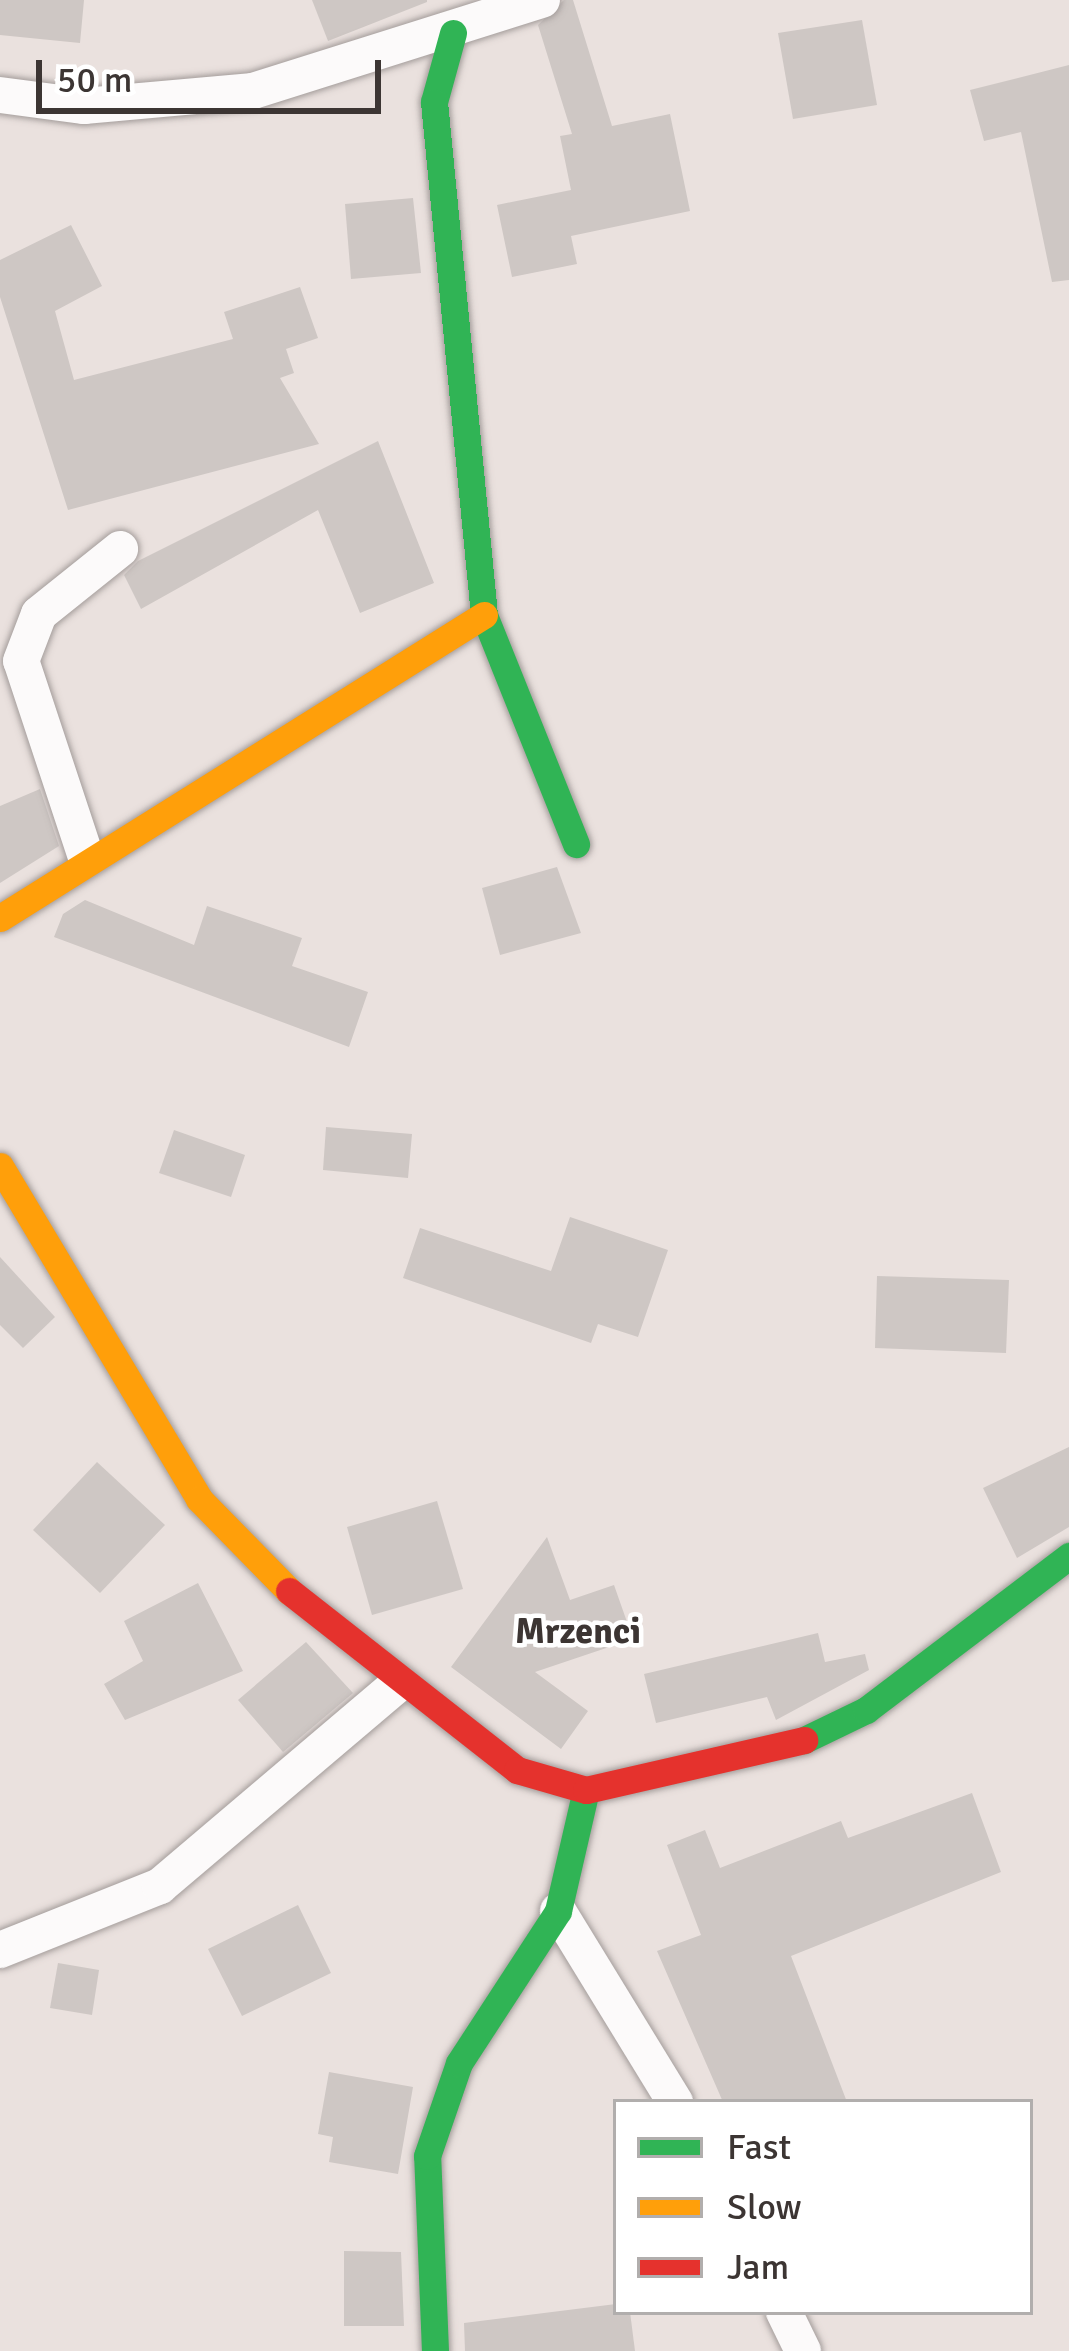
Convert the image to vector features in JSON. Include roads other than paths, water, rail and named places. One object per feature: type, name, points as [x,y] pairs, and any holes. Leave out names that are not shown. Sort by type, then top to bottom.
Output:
[{"type":"street","points":[[0,95],[84,106],[254,91],[454,33],[542,0]]},
{"type":"street","points":[[454,33],[434,101],[484,615],[576,844]]},
{"type":"street","points":[[86,857],[21,661],[39,614],[120,549]]},
{"type":"street","points":[[0,918],[86,857],[484,615]]},
{"type":"street","points":[[0,1166],[199,1498],[254,1563],[398,1684],[517,1770],[586,1790],[786,1748],[866,1710],[1069,1556]]},
{"type":"street","points":[[0,1950],[160,1886],[398,1684]]},
{"type":"street","points":[[435,2351],[428,2156],[459,2063],[558,1911],[586,1790]]},
{"type":"street","points":[[558,1911],[673,2099]]},
{"type":"street","points":[[785,2315],[803,2351]]},
{"type":"district","name":"Mrzenci","points":[[578,1632]]}]
